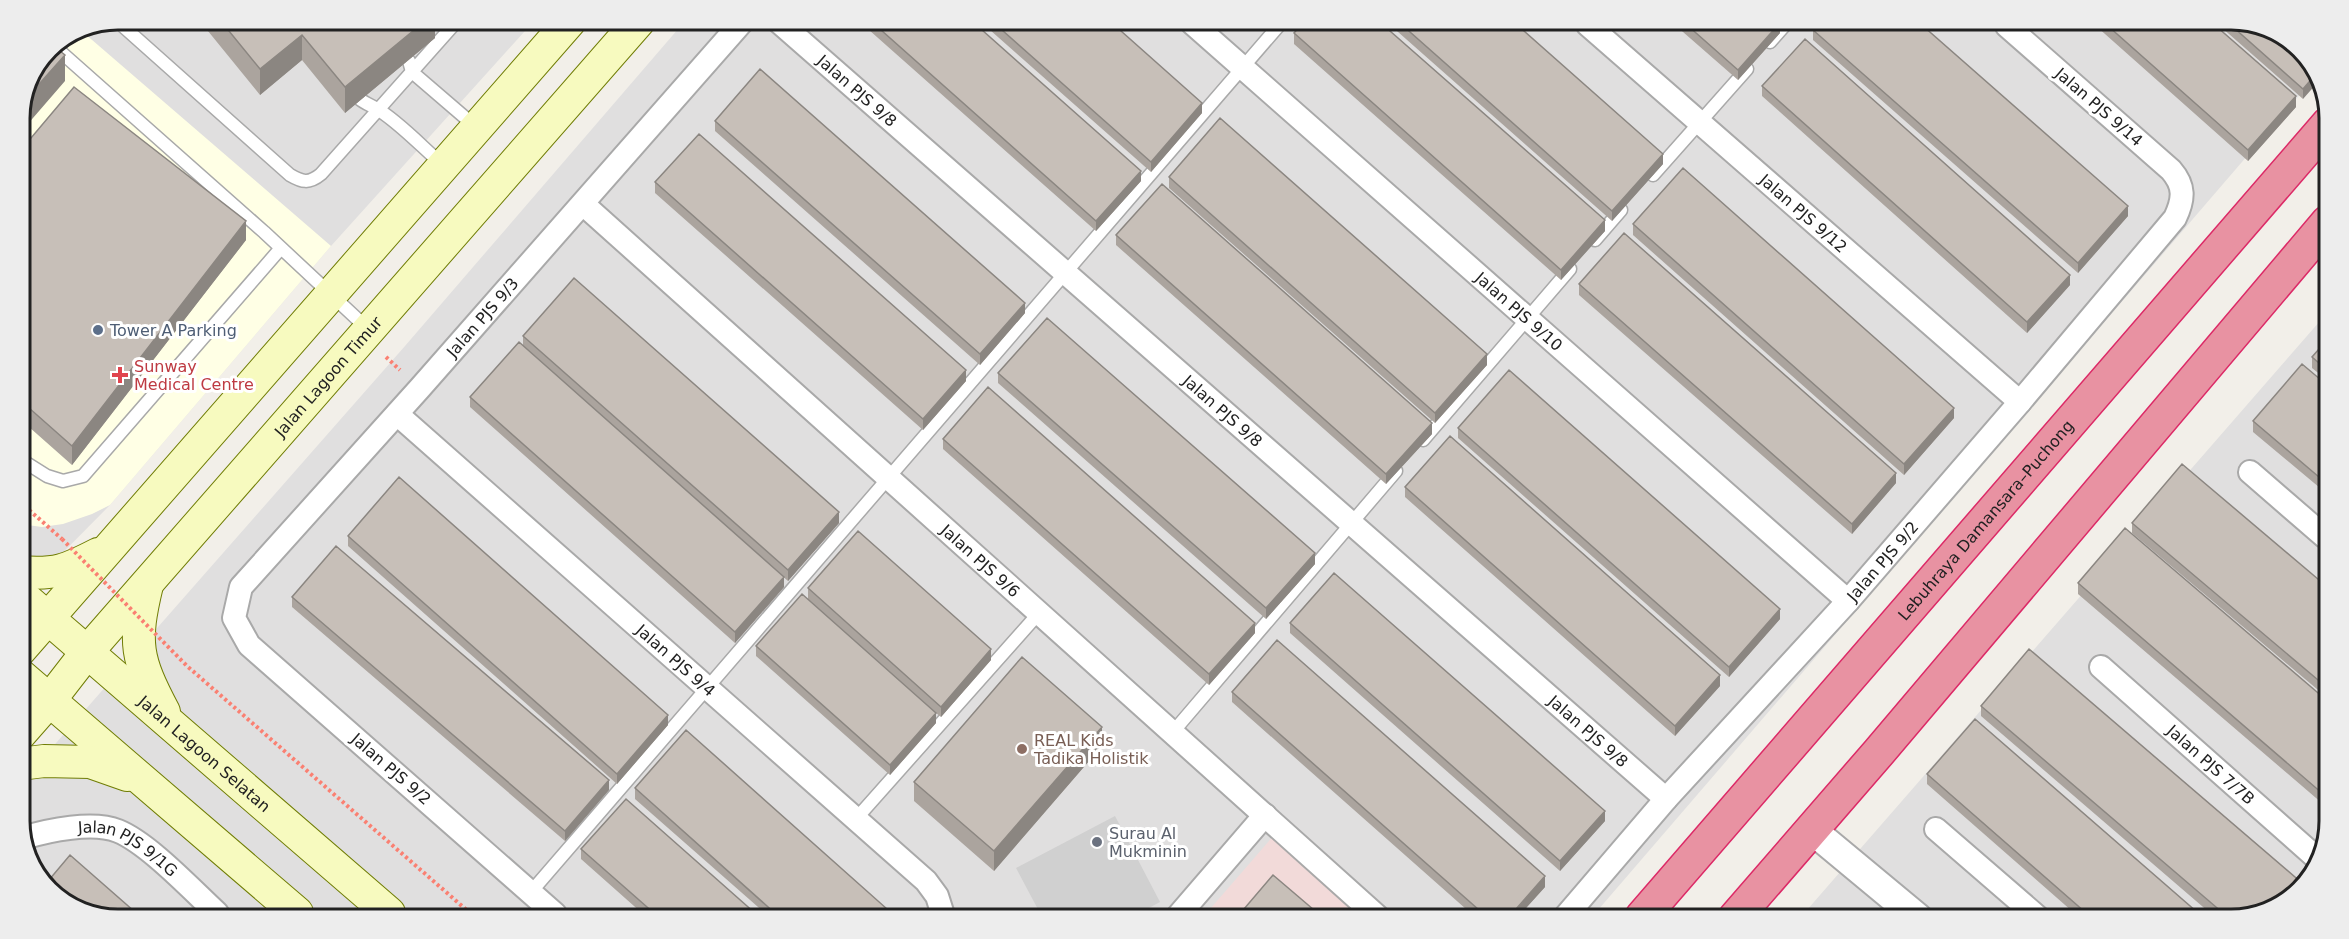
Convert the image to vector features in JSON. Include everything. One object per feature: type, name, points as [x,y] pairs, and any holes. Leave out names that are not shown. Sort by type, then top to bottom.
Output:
[{"type":"highway","name":"Lebuhraya Damansara–Puchong","points":[[1650,909],[2319,135]]},
{"type":"highway","points":[[1743,909],[2319,233]]},
{"type":"main road","points":[[30,638],[562,30]]},
{"type":"main road","name":"Jalan Lagoon Timur","points":[[30,723],[50,701],[87,651],[631,30]]},
{"type":"main road","points":[[30,573],[44,574],[69,569],[106,550]]},
{"type":"main road","points":[[148,581],[137,639],[151,687],[170,722]]},
{"type":"main road","name":"Jalan Lagoon Selatan","points":[[30,603],[384,909]]},
{"type":"main road","points":[[30,684],[292,909]]},
{"type":"main road","points":[[30,762],[44,760],[90,762],[145,781]]},
{"type":"street","name":"Jalan PJS 9/3","points":[[234,618],[241,586],[397,414],[735,30]]},
{"type":"street","name":"Jalan PJS 9/8","points":[[789,30],[1666,799]]},
{"type":"street","name":"Jalan PJS 9/10","points":[[1200,30],[1848,601]]},
{"type":"street","name":"Jalan PJS 9/12","points":[[1594,30],[2020,402]]},
{"type":"street","name":"Jalan PJS 9/14","points":[[2012,30],[2171,170],[2180,180],[2183,192]]},
{"type":"street","name":"Jalan PJS 9/2","points":[[1572,909],[1666,799],[1848,601],[2020,402],[2175,218],[2181,205],[2183,192]]},
{"type":"street","name":"Jalan PJS 9/6","points":[[583,204],[1369,909]]},
{"type":"street","name":"Jalan PJS 9/4","points":[[397,414],[926,881],[937,896],[941,909]]},
{"type":"street","points":[[2250,472],[2319,532]]},
{"type":"street","name":"Jalan PJS 9/2","points":[[234,618],[249,645],[550,909]]},
{"type":"street","name":"Jalan PJS 7/7B","points":[[2101,667],[2312,854]]},
{"type":"street","points":[[1184,909],[1265,815]]},
{"type":"street","name":"Jalan PJS 9/1G","points":[[32,835],[43,832],[98,827],[118,831],[141,844],[213,909]]},
{"type":"street","points":[[1936,829],[2028,909]]},
{"type":"street","points":[[1812,830],[1907,909]]},
{"type":"lane","points":[[127,30],[290,175],[301,182],[312,181],[321,174],[449,30]]},
{"type":"lane","points":[[531,892],[1276,30]]},
{"type":"lane","points":[[1644,184],[1781,30]]},
{"type":"lane","points":[[386,41],[410,61],[412,72],[477,128]]},
{"type":"lane","points":[[61,52],[331,294],[366,333]]},
{"type":"lane","points":[[354,70],[350,80],[354,93],[363,102],[378,109],[444,166]]},
{"type":"lane","points":[[1173,732],[1526,318],[1629,202]]},
{"type":"lane","points":[[30,465],[47,476],[63,481],[83,476],[281,248]]},
{"type":"lane","points":[[855,820],[1039,613]]},
{"type":"path","points":[[366,333],[420,388]]},
{"type":"path","points":[[30,511],[63,539],[187,666],[464,909]]},
{"type":"shaded area","name":"Sunway Medical Centre","points":[[118,30],[526,30],[331,246],[110,505],[30,586],[30,118],[37,84],[45,69],[56,56],[69,45],[84,37]]},
{"type":"shaded area","points":[[677,30],[2231,30],[2259,35],[2280,45],[2301,64],[2311,82],[1599,909],[118,909],[90,904],[64,891],[48,875],[37,855],[32,838],[30,773],[405,346]]},
{"type":"shaded area","name":"Sunway Medical Centre","points":[[87,36],[331,246],[110,505],[63,524],[42,527],[30,525],[30,118],[37,84],[45,69],[69,45]]},
{"type":"shaded area","points":[[2319,322],[2319,821],[2314,849],[2301,875],[2270,900],[2254,906],[2231,909],[1808,909]]},
{"type":"shaded area","name":"Surau Al Mukminin","points":[[1115,816],[1160,902],[1147,909],[1038,909],[1016,868]]},
{"type":"shaded area","points":[[1275,834],[1358,909],[1210,909]]},
{"type":"building","points":[[228,30],[414,30],[345,87],[302,35],[260,69]]},
{"type":"building","points":[[881,30],[982,30],[1141,171],[1096,221]]},
{"type":"building","points":[[1002,30],[1120,30],[1202,103],[1151,162]]},
{"type":"building","points":[[1297,30],[1389,30],[1605,220],[1561,270],[1294,33]]},
{"type":"building","points":[[1408,30],[1523,30],[1663,154],[1612,211]]},
{"type":"building","points":[[1693,30],[1774,30],[1738,70]]},
{"type":"building","points":[[1813,30],[1928,30],[2128,206],[2078,263]]},
{"type":"building","points":[[2113,30],[2220,30],[2296,96],[2248,150]]},
{"type":"building","points":[[2237,30],[2270,39],[2293,56],[2301,64],[2310,81],[2303,89]]},
{"type":"building","points":[[1805,39],[2070,275],[2027,322],[1762,86]]},
{"type":"building","points":[[61,52],[65,55],[36,88],[45,69],[56,56]]},
{"type":"building","points":[[760,69],[1025,303],[980,354],[715,121]]},
{"type":"building","name":"Tower A Parking","points":[[74,87],[246,221],[72,446],[30,409],[30,139]]},
{"type":"building","points":[[1220,118],[1487,354],[1435,413],[1169,177]]},
{"type":"building","points":[[699,134],[966,370],[923,419],[655,182]]},
{"type":"building","points":[[1683,168],[1954,408],[1904,464],[1633,224]]},
{"type":"building","points":[[1162,184],[1432,423],[1386,474],[1116,235]]},
{"type":"building","points":[[1624,233],[1896,473],[1852,524],[1579,284]]},
{"type":"building","points":[[574,278],[839,512],[788,570],[523,336]]},
{"type":"building","points":[[1047,318],[1315,553],[1266,608],[998,373]]},
{"type":"building","points":[[519,342],[784,577],[735,632],[470,397]]},
{"type":"building","points":[[2319,349],[2319,363],[2312,357]]},
{"type":"building","points":[[2302,364],[2319,378],[2319,477],[2253,421]]},
{"type":"building","points":[[1509,370],[1780,609],[1729,667],[1458,428]]},
{"type":"building","points":[[988,387],[1255,623],[1209,674],[943,439]]},
{"type":"building","points":[[1450,436],[1720,675],[1675,726],[1405,487]]},
{"type":"building","points":[[2182,464],[2319,580],[2319,681],[2132,523]]},
{"type":"building","points":[[399,477],[668,715],[617,774],[348,536]]},
{"type":"building","points":[[2125,528],[2319,694],[2319,791],[2078,583]]},
{"type":"building","points":[[858,531],[991,649],[941,707],[808,588]]},
{"type":"building","points":[[336,546],[609,780],[565,831],[292,597]]},
{"type":"building","points":[[1334,573],[1605,811],[1560,861],[1290,623]]},
{"type":"building","points":[[802,594],[936,713],[890,765],[756,646]]},
{"type":"building","points":[[1277,640],[1545,876],[1516,909],[1478,909],[1232,692]]},
{"type":"building","points":[[2029,649],[2297,879],[2270,900],[2243,908],[2218,909],[1981,706]]},
{"type":"building","points":[[1022,657],[1102,727],[994,851],[914,782]]},
{"type":"building","points":[[1975,719],[2194,909],[2082,909],[1927,774]]},
{"type":"building","points":[[686,730],[887,909],[770,909],[635,788]]},
{"type":"building","points":[[626,799],[750,909],[649,909],[581,849]]},
{"type":"building","points":[[70,855],[132,909],[106,908],[79,900],[64,891],[51,878]]},
{"type":"building","points":[[1273,875],[1313,909],[1244,909]]},
{"type":"place","name":"Tower A Parking","points":[[98,330]]},
{"type":"place","name":"Sunway Medical Centre","points":[[120,375]]},
{"type":"place","name":"REAL Kids Tadika Holistik","points":[[1022,749]]},
{"type":"place","name":"Surau Al Mukminin","points":[[1097,842]]}]
